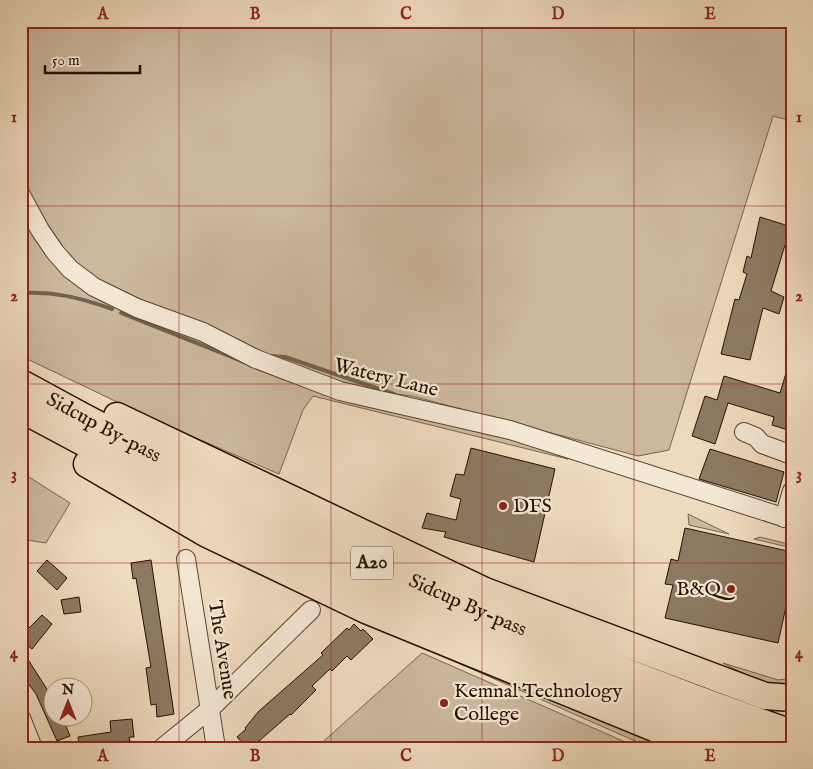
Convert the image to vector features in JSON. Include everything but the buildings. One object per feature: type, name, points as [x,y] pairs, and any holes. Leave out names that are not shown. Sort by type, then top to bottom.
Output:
[{"type":"highway","name":"A20","points":[[21,372],[485,591],[765,696],[792,698]]},
{"type":"highway","name":"Sidcup By-pass","points":[[21,383],[188,474],[399,576],[635,675],[733,723],[772,748]]},
{"type":"highway","name":"Sidcup By-pass","points":[[21,409],[178,493],[390,596],[627,695],[733,723],[792,732]]},
{"type":"highway","name":"A20","points":[[21,421],[113,480],[207,534],[340,598],[703,748]]},
{"type":"street","name":"Watery Lane","points":[[21,195],[40,230],[70,269],[94,287],[137,308],[203,332],[256,359],[340,391],[510,430],[788,519]]},
{"type":"street","points":[[744,432],[756,437],[762,444],[792,455]]},
{"type":"street","points":[[788,519],[792,491]]},
{"type":"street","name":"The Avenue","points":[[186,560],[216,748]]},
{"type":"street","points":[[162,748],[210,710],[311,610]]},
{"type":"street","points":[[21,718],[33,748]]},
{"type":"shaded area","points":[[21,21],[792,21],[792,121],[773,116],[669,450],[638,456],[412,396],[349,388],[159,308],[73,267],[43,229],[21,185]]},
{"type":"shaded area","points":[[21,207],[51,256],[207,341],[510,437],[568,459],[313,396],[303,410],[279,474],[159,422],[21,356]]},
{"type":"shaded area","points":[[21,472],[70,503],[46,543],[21,539]]},
{"type":"shaded area","points":[[688,514],[729,534],[689,525]]},
{"type":"shaded area","points":[[760,537],[792,545],[792,548],[754,539]]},
{"type":"shaded area","name":"Kemnal Technology College","points":[[422,653],[639,748],[316,748]]},
{"type":"shaded area","points":[[440,655],[448,656],[668,748],[651,748]]},
{"type":"shaded area","points":[[723,663],[778,680],[792,678],[792,687],[756,679]]},
{"type":"waterway","points":[[21,293],[45,293],[67,296],[112,309]]},
{"type":"waterway","points":[[121,313],[244,362]]},
{"type":"waterway","points":[[270,356],[285,357],[394,394]]},
{"type":"place","name":"DFS","points":[[503,506]]},
{"type":"place","name":"B&Q","points":[[731,589]]},
{"type":"place","name":"Kemnal Technology College","points":[[444,703]]}]
